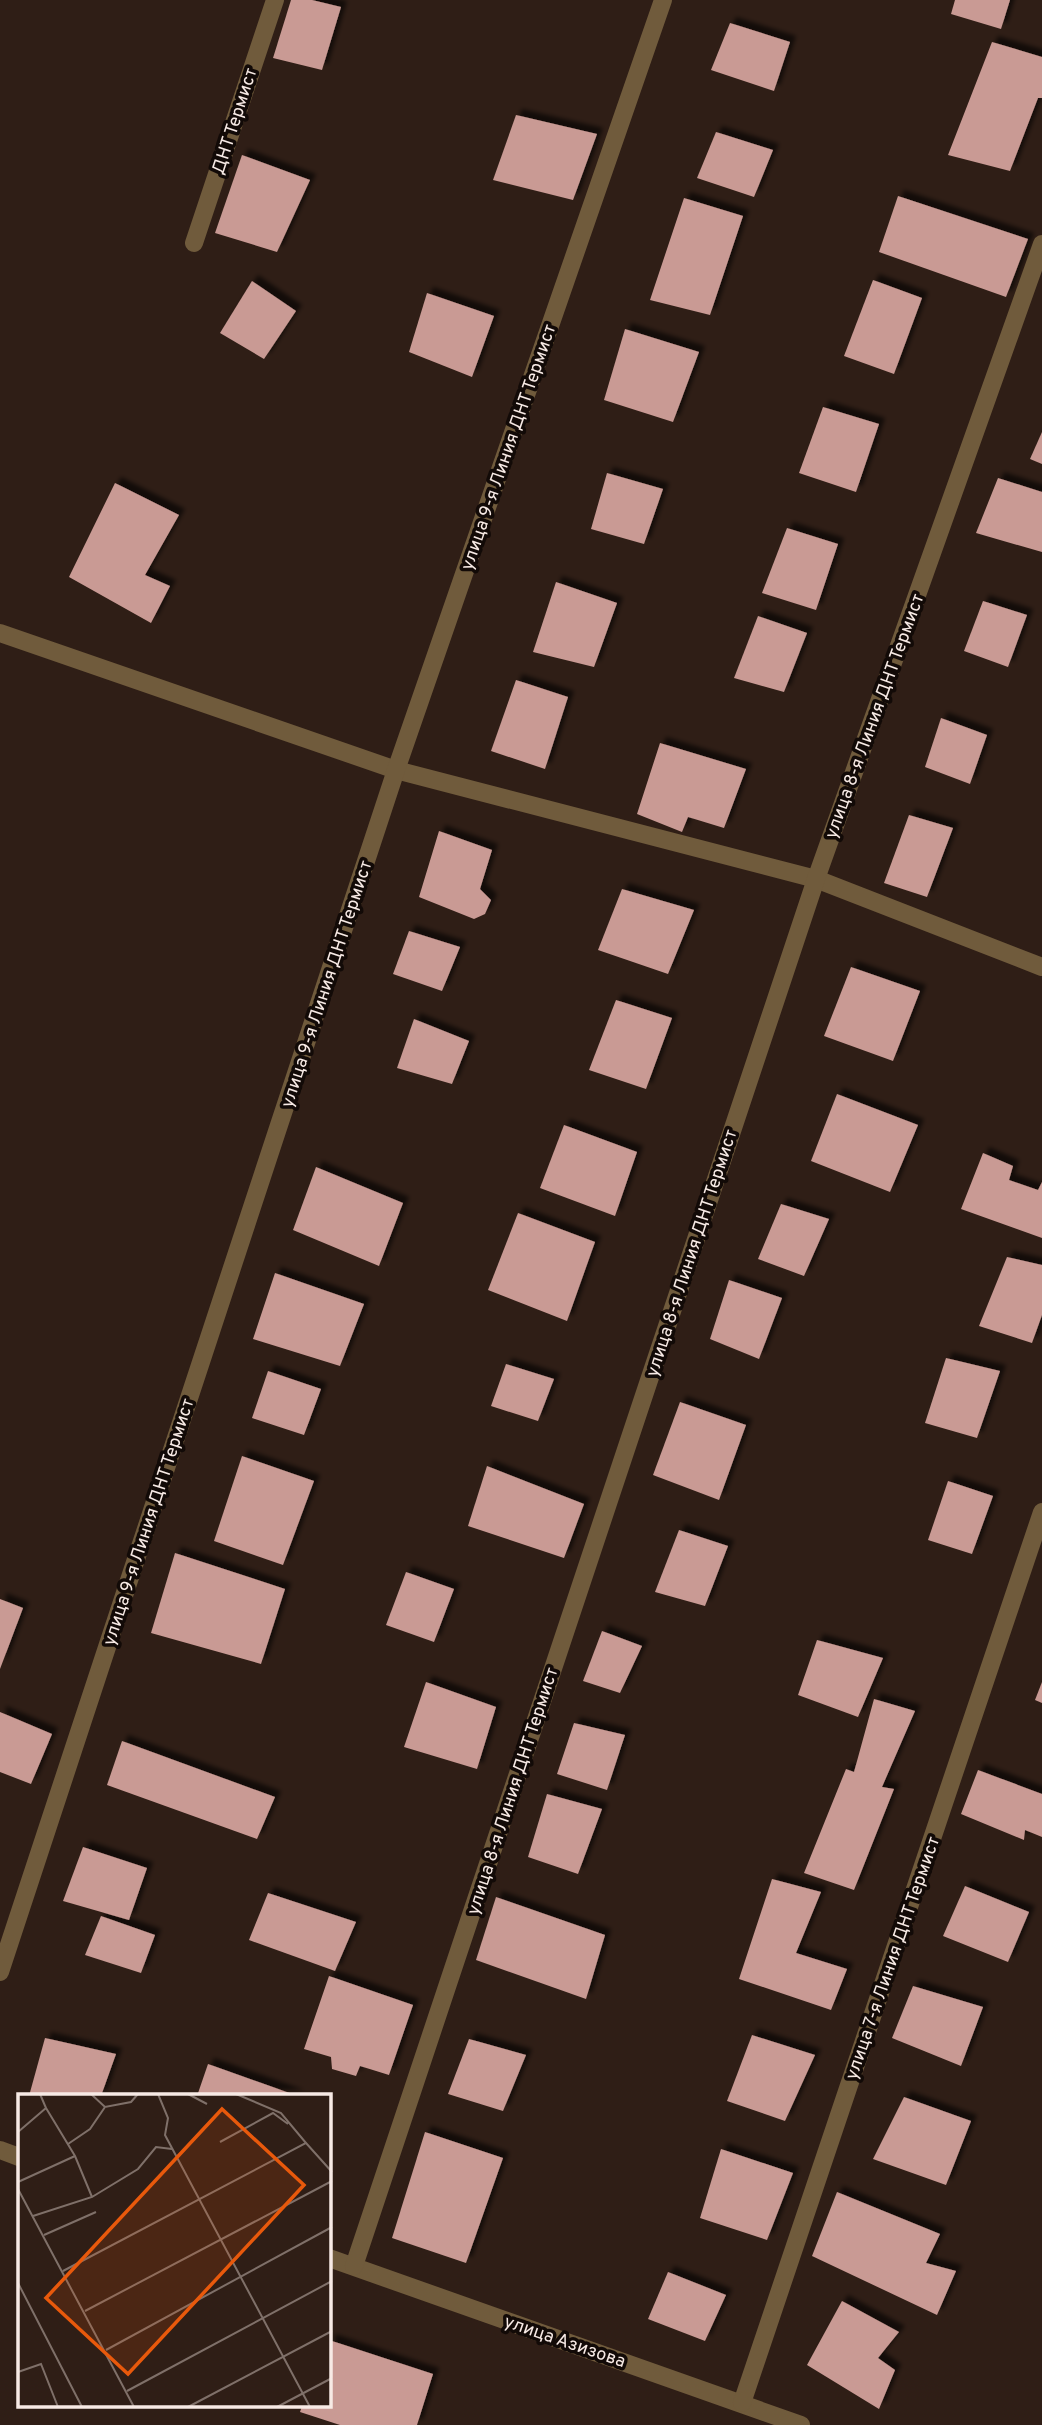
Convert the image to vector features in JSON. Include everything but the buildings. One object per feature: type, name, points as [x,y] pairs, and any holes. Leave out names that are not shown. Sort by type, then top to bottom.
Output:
[{"type":"street","name":"ДНТ Термист","points":[[194,243],[275,0]]},
{"type":"street","name":"улица 9-я Линия ДНТ Термист","points":[[0,1972],[396,770],[663,0]]},
{"type":"street","name":"улица 8-я Линия ДНТ Термист","points":[[354,2266],[816,879],[1042,244]]},
{"type":"street","points":[[0,633],[396,770],[816,879],[1042,967]]},
{"type":"street","name":"улица 7-я Линия ДНТ Термист","points":[[742,2403],[1042,1512]]},
{"type":"street","points":[[0,2150],[18,2157]]},
{"type":"street","name":"улица Азизова","points":[[331,2259],[802,2425]]}]
